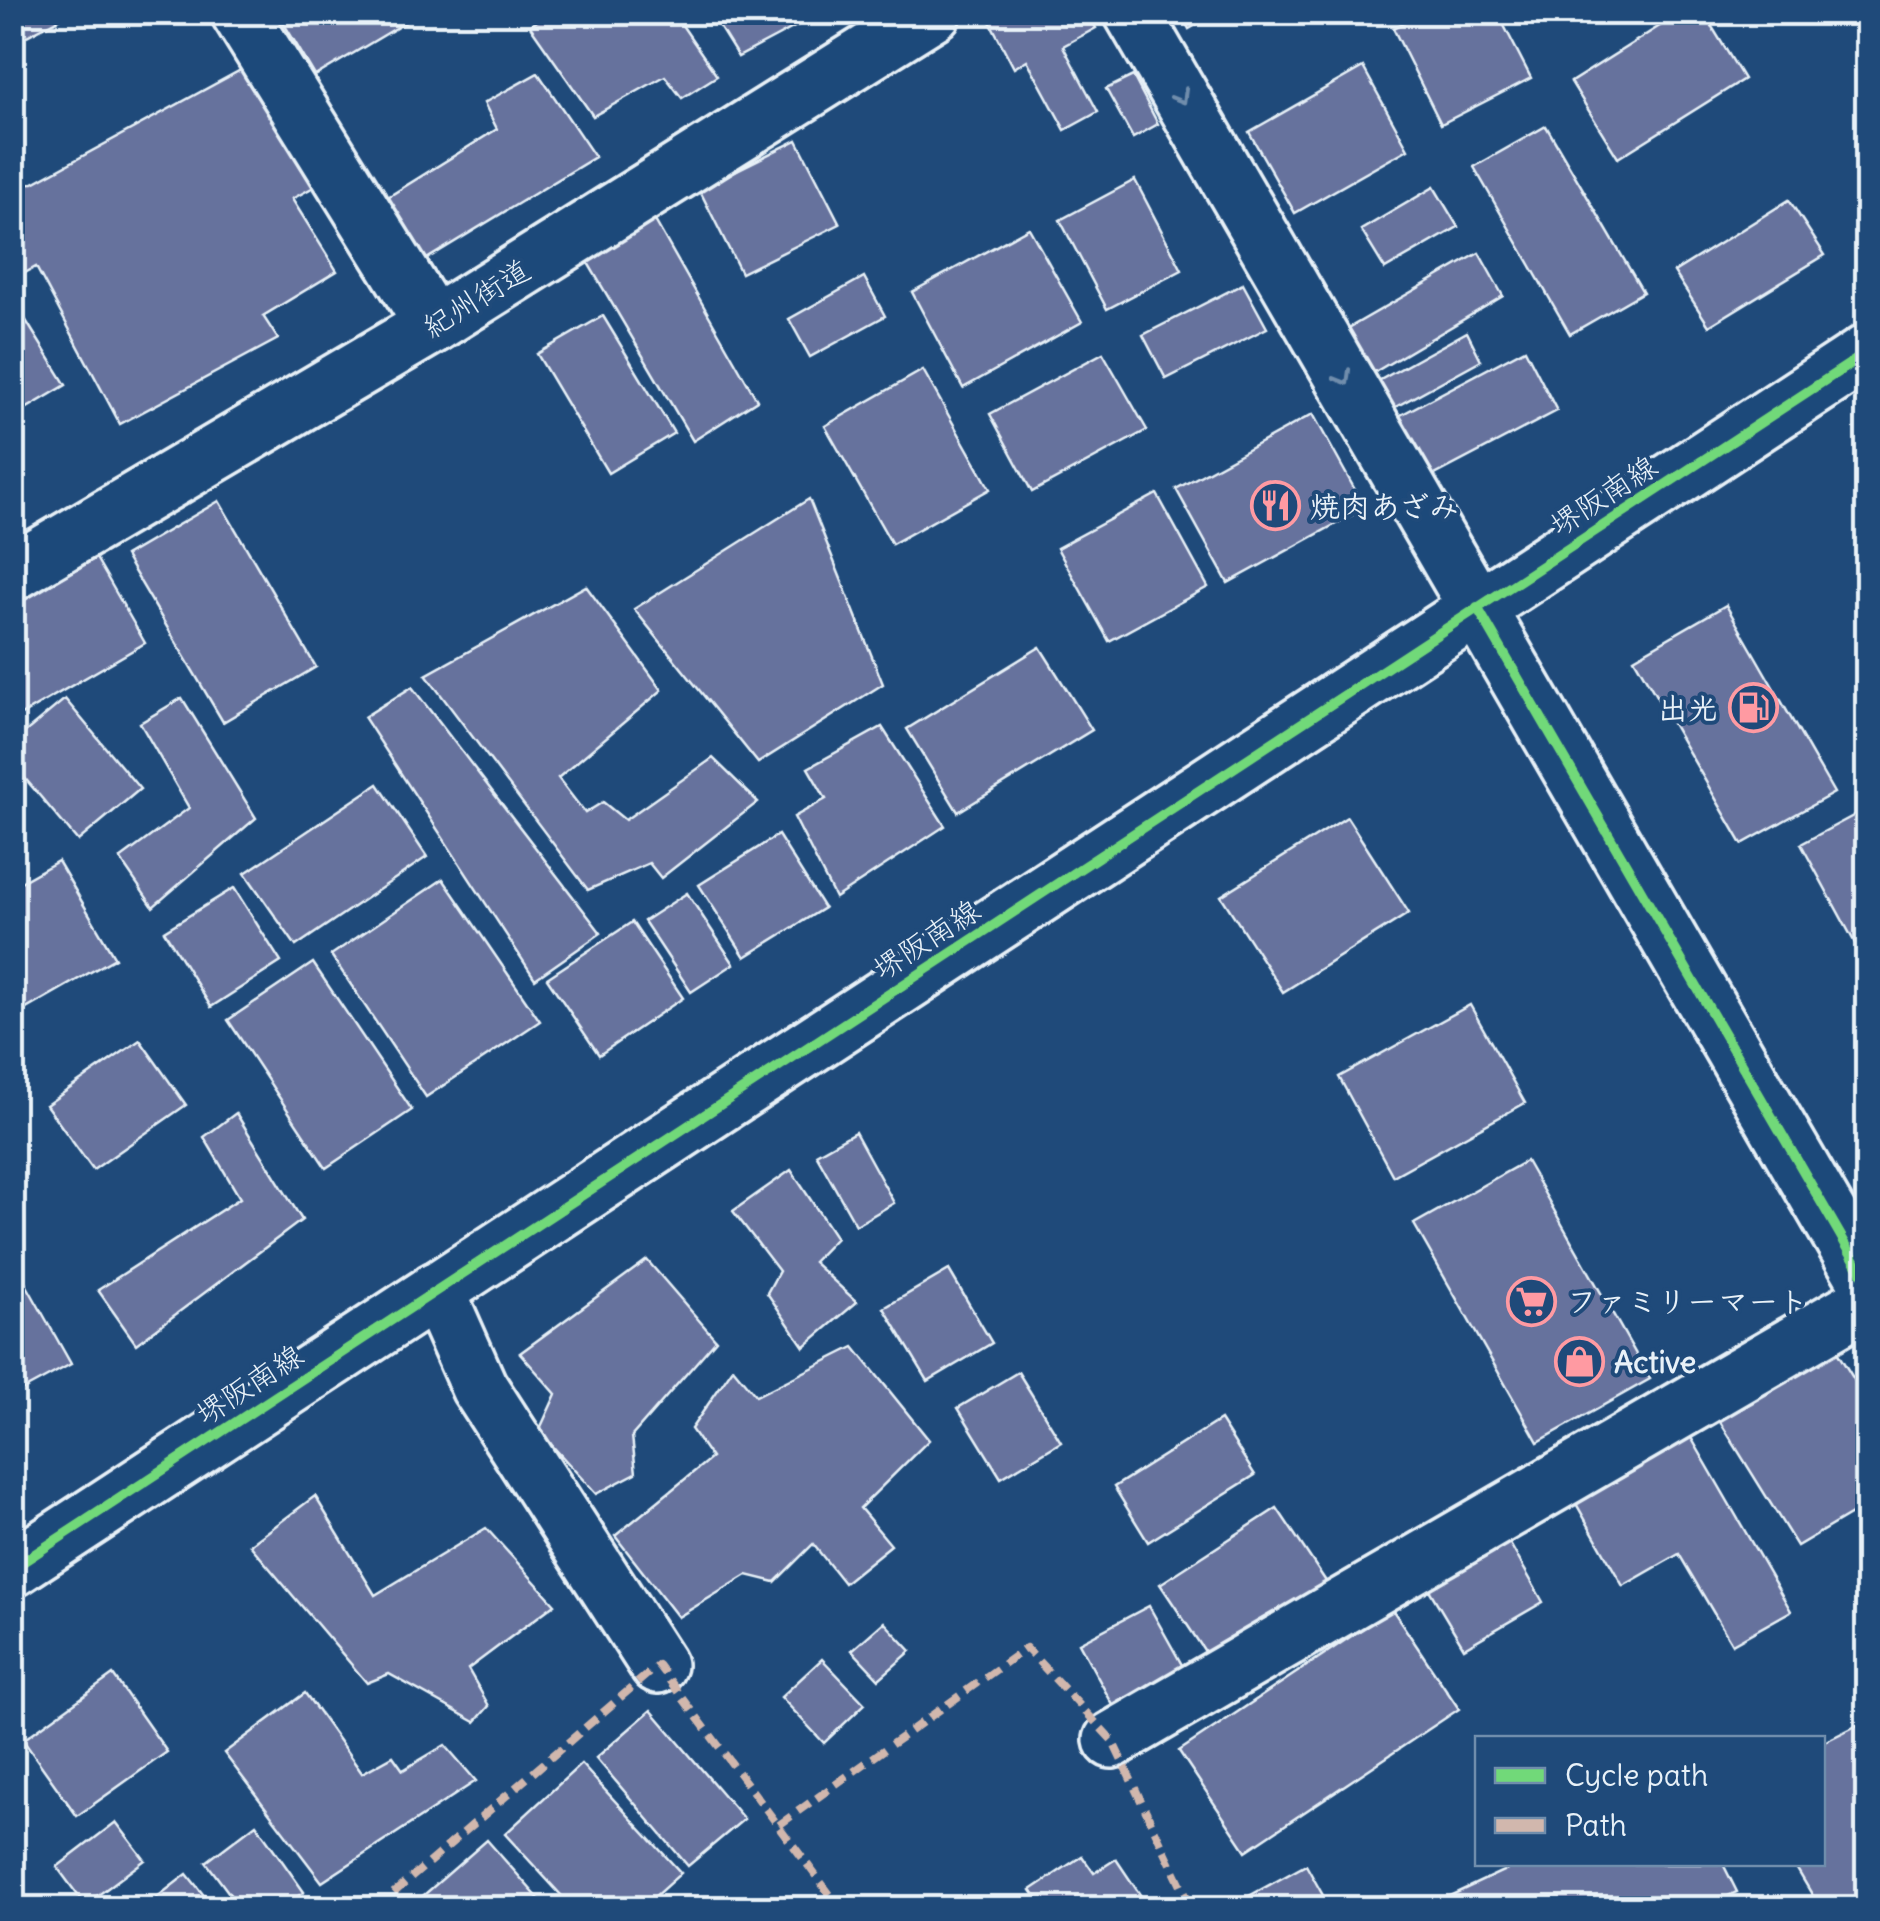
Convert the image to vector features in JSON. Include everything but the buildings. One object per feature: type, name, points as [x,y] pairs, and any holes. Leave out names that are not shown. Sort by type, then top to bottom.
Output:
[{"type":"street","points":[[239,12],[433,325]]},
{"type":"street","name":"紀州街道","points":[[12,573],[433,325],[933,12]]},
{"type":"street","points":[[1132,12],[1477,607],[1860,1251]]},
{"type":"street","name":"堺阪南線","points":[[12,1569],[1868,352]]},
{"type":"street","points":[[436,1290],[479,1388],[658,1665]]},
{"type":"street","points":[[1112,1740],[1868,1302]]},
{"type":"marked path","points":[[779,1825],[1026,1648],[1112,1740],[1192,1908]]},
{"type":"marked path","points":[[376,1908],[658,1665],[840,1908]]},
{"type":"cycle path","points":[[12,1569],[1868,352]]},
{"type":"cycle path","points":[[1477,607],[1868,1283]]},
{"type":"place","name":"焼肉あざみ","points":[[1275,506]]},
{"type":"place","name":"出光","points":[[1753,708]]},
{"type":"place","name":"ファミリーマート","points":[[1532,1301]]},
{"type":"place","name":"Active","points":[[1579,1362]]}]
